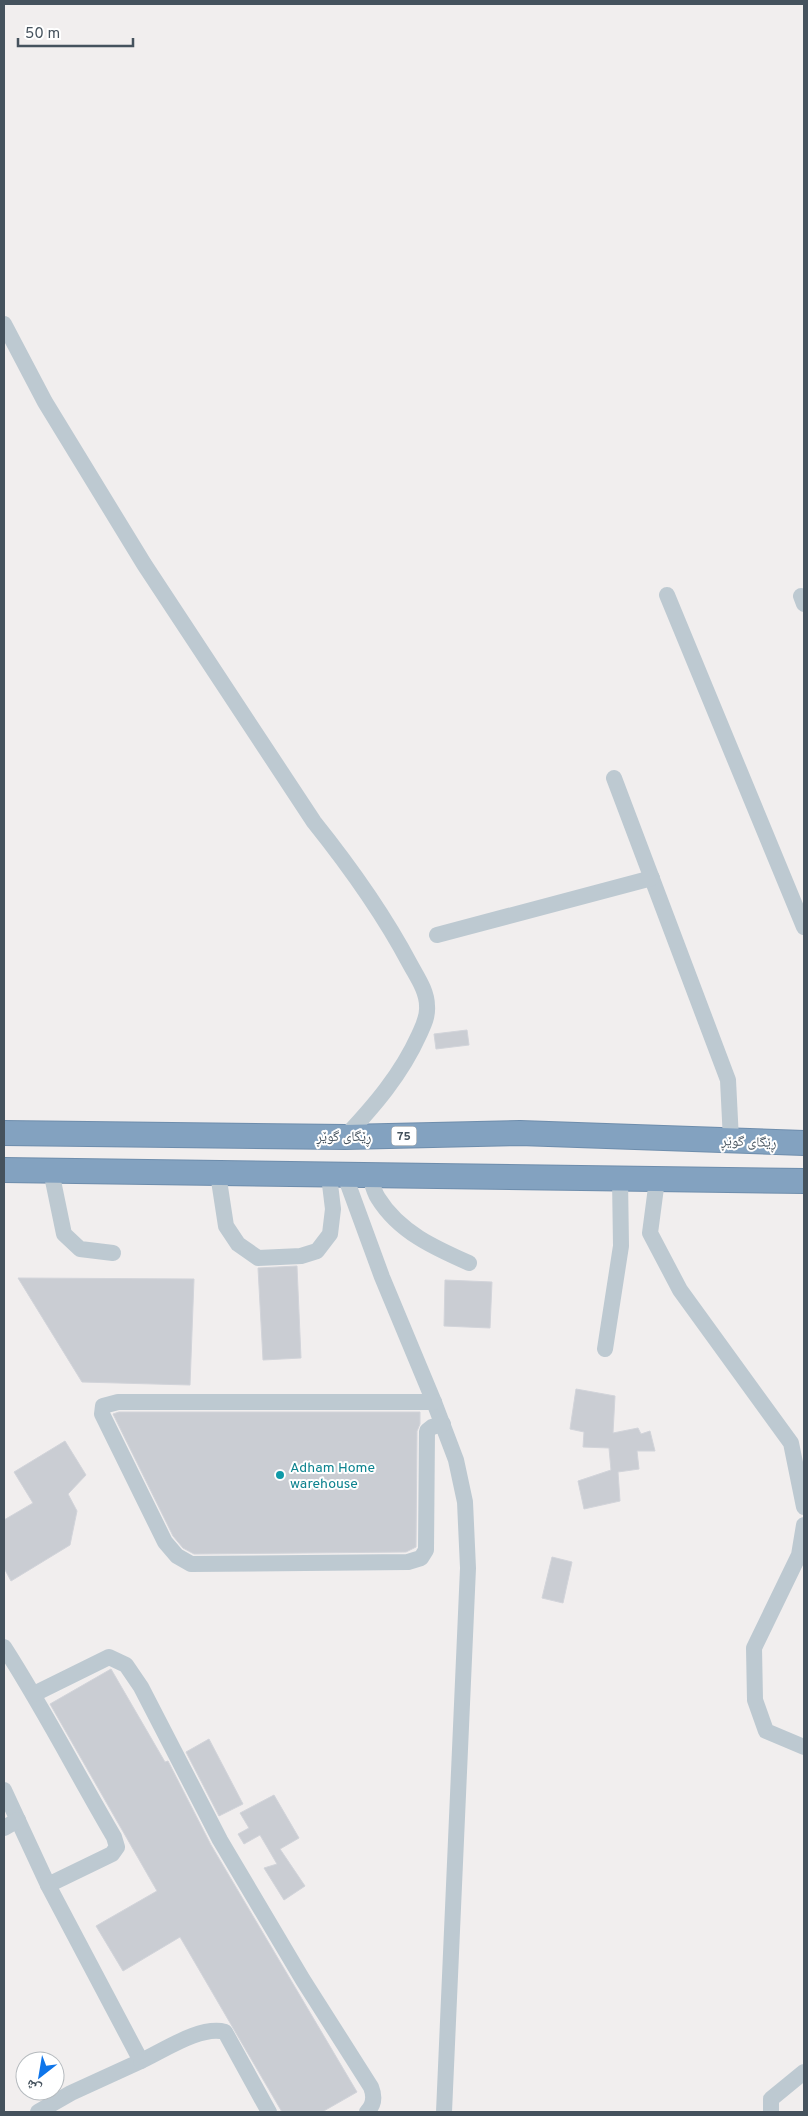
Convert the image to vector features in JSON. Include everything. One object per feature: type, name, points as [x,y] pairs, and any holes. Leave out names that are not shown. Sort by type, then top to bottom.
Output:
[{"type":"highway","name":"ڕێگای گوێڕ","points":[[4,1133],[346,1137],[520,1133],[804,1143]]},
{"type":"highway","points":[[4,1170],[804,1181]]},
{"type":"street","points":[[4,324],[45,402],[144,564],[314,822],[346,861],[374,903],[402,949],[424,991],[428,1007],[426,1020],[412,1051],[393,1082],[375,1106],[346,1137]]},
{"type":"street","points":[[667,595],[804,927]]},
{"type":"street","points":[[614,778],[728,1080],[731,1140]]},
{"type":"street","points":[[437,935],[652,878]]},
{"type":"street","points":[[51,1171],[64,1234],[80,1249],[113,1253]]},
{"type":"street","points":[[218,1174],[226,1226],[238,1244],[258,1258],[300,1256],[317,1251],[330,1234],[337,1176]]},
{"type":"street","points":[[337,1176],[382,1277],[434,1402],[456,1460],[465,1502],[468,1568],[444,2112]]},
{"type":"street","points":[[370,1176],[377,1198],[395,1218],[424,1243],[469,1263]]},
{"type":"street","points":[[605,1349],[621,1246],[620,1179]]},
{"type":"street","points":[[656,1180],[650,1234],[680,1290],[791,1443],[804,1507]]},
{"type":"street","points":[[434,1402],[118,1402],[103,1406],[102,1414],[165,1542],[177,1556],[191,1564],[408,1562],[421,1558],[426,1550],[427,1431],[432,1427],[442,1424]]},
{"type":"street","points":[[804,1525],[799,1555],[754,1648],[755,1700],[766,1731],[804,1747]]},
{"type":"street","points":[[4,1647],[34,1694],[114,1837],[117,1846],[112,1854],[48,1885]]},
{"type":"street","points":[[34,1694],[109,1657],[126,1665],[141,1687],[220,1840],[303,1980],[371,2088],[374,2102],[367,2112]]},
{"type":"street","points":[[4,1790],[48,1885],[141,2061]]},
{"type":"street","points":[[4,1828],[18,1820]]},
{"type":"street","points":[[38,2112],[71,2093],[188,2038],[218,2030],[225,2032],[269,2112]]},
{"type":"street","points":[[771,2112],[771,2100],[804,2072]]},
{"type":"building","points":[[467,1030],[469,1045],[436,1049],[434,1034]]},
{"type":"building","points":[[297,1266],[301,1358],[263,1360],[258,1268]]},
{"type":"building","points":[[18,1278],[194,1279],[190,1385],[82,1382]]},
{"type":"building","points":[[445,1280],[492,1282],[490,1328],[444,1326]]},
{"type":"building","points":[[576,1389],[615,1396],[613,1433],[638,1428],[641,1434],[650,1431],[655,1451],[637,1451],[639,1469],[618,1472],[620,1501],[584,1509],[578,1481],[611,1470],[609,1448],[583,1447],[584,1432],[570,1429]]},
{"type":"building","name":"Adham Home warehouse","points":[[119,1412],[420,1412],[420,1424],[417,1431],[416,1547],[406,1552],[194,1554],[183,1548],[173,1536],[113,1414]]},
{"type":"building","points":[[65,1441],[86,1475],[68,1494],[77,1511],[70,1545],[11,1581],[4,1568],[4,1520],[33,1503],[14,1472]]},
{"type":"building","points":[[552,1557],[572,1562],[563,1603],[542,1598]]},
{"type":"building","points":[[111,1669],[165,1762],[168,1761],[211,1845],[357,2092],[322,2112],[282,2112],[180,1937],[123,1971],[96,1926],[157,1891],[50,1704]]},
{"type":"building","points":[[209,1739],[243,1804],[219,1816],[186,1752]]},
{"type":"building","points":[[274,1795],[299,1838],[280,1849],[305,1886],[284,1900],[264,1868],[277,1864],[260,1835],[244,1844],[238,1834],[249,1828],[240,1813]]},
{"type":"place","name":"Adham Home warehouse","points":[[280,1475]]}]
